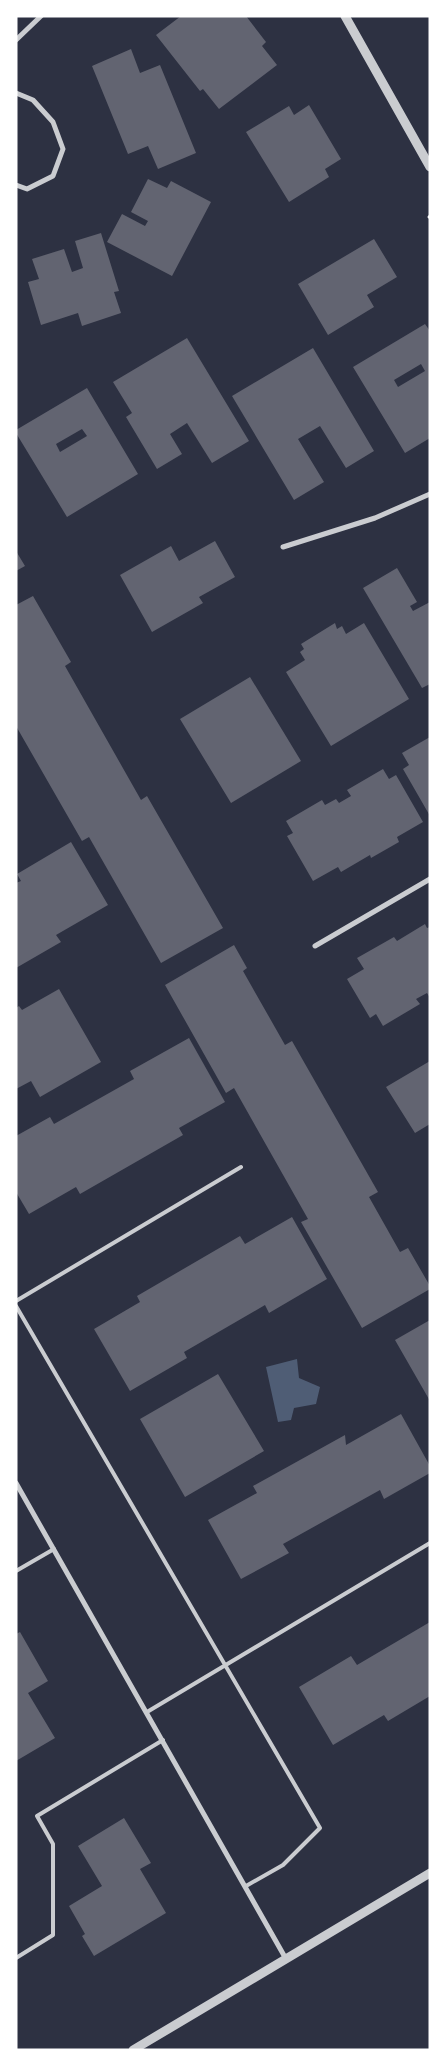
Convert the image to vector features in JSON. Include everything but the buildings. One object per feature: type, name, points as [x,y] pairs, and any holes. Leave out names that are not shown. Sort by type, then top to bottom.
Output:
[{"type":"street","points":[[16,40],[41,16]]},
{"type":"street","points":[[345,16],[430,167]]},
{"type":"street","points":[[16,93],[33,100],[53,122],[62,149],[53,176],[27,189],[16,185]]},
{"type":"street","points":[[283,547],[376,518],[430,494]]},
{"type":"street","points":[[315,946],[430,879]]},
{"type":"street","points":[[16,1483],[18,1492],[54,1549],[287,1959]]},
{"type":"street","points":[[133,2050],[430,1873]]},
{"type":"lane","points":[[16,1301],[241,1167]]},
{"type":"lane","points":[[16,1306],[320,1828],[282,1865],[246,1886]]},
{"type":"lane","points":[[147,1712],[430,1543]]},
{"type":"lane","points":[[16,1572],[54,1549]]},
{"type":"lane","points":[[16,1958],[54,1935],[53,1844],[37,1816],[163,1740]]},
{"type":"water","points":[[297,1359],[299,1378],[320,1387],[316,1404],[294,1408],[291,1420],[278,1422],[266,1367]]}]
